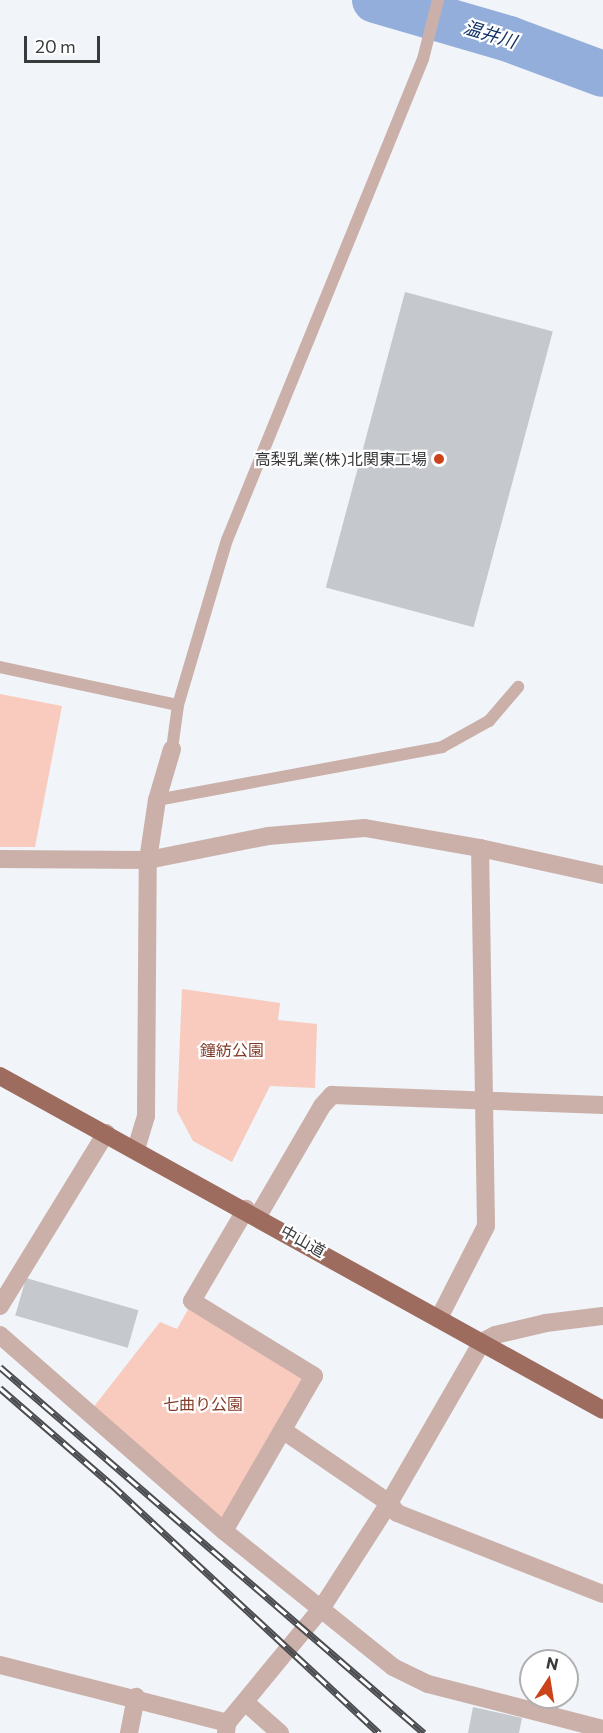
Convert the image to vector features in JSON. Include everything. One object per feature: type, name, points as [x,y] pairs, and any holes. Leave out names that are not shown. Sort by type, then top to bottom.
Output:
[{"type":"highway","name":"中山道","points":[[0,1076],[252,1212],[603,1410]]},
{"type":"street","points":[[136,1149],[146,1116],[148,860],[157,800],[172,748]]},
{"type":"street","points":[[0,859],[148,860],[268,836],[365,828],[480,848],[603,875]]},
{"type":"street","points":[[439,1318],[486,1226],[486,1102],[480,848]]},
{"type":"street","points":[[224,1531],[314,1376],[192,1301],[322,1106],[332,1095],[603,1106]]},
{"type":"street","points":[[0,1306],[106,1133]]},
{"type":"street","points":[[0,1665],[40,1678],[136,1697],[226,1728],[321,1609],[389,1503],[482,1342],[495,1335],[546,1323],[603,1316]]},
{"type":"street","points":[[0,1335],[224,1531],[409,1677],[603,1729]]},
{"type":"street","points":[[284,1431],[389,1503],[397,1513],[603,1594]]},
{"type":"street","points":[[129,1733],[136,1697]]},
{"type":"street","points":[[245,1702],[280,1733]]},
{"type":"lane","points":[[172,748],[178,705],[227,540],[423,59],[438,0]]},
{"type":"lane","points":[[0,667],[178,705]]},
{"type":"lane","points":[[157,800],[442,747],[489,720],[518,687]]},
{"type":"green space","points":[[0,694],[62,706],[35,847],[0,847]]},
{"type":"green space","name":"鐘紡公園","points":[[182,989],[280,1003],[278,1020],[317,1024],[315,1088],[270,1086],[232,1162],[193,1141],[177,1111]]},
{"type":"green space","name":"七曲り公園","points":[[190,1306],[308,1378],[223,1525],[92,1409],[160,1322],[177,1329]]},
{"type":"building","name":"高梨乳業(株)北関東工場","points":[[405,292],[553,332],[474,627],[326,588]]},
{"type":"building","points":[[26,1278],[138,1310],[128,1348],[15,1315]]},
{"type":"building","points":[[473,1707],[522,1718],[519,1733],[468,1733]]},
{"type":"waterway","name":"温井川","points":[[375,0],[509,39],[603,74]]},
{"type":"railway","points":[[0,1367],[424,1733]]},
{"type":"railway","points":[[0,1388],[111,1484],[379,1733]]},
{"type":"place","name":"高梨乳業(株)北関東工場","points":[[439,459]]}]
